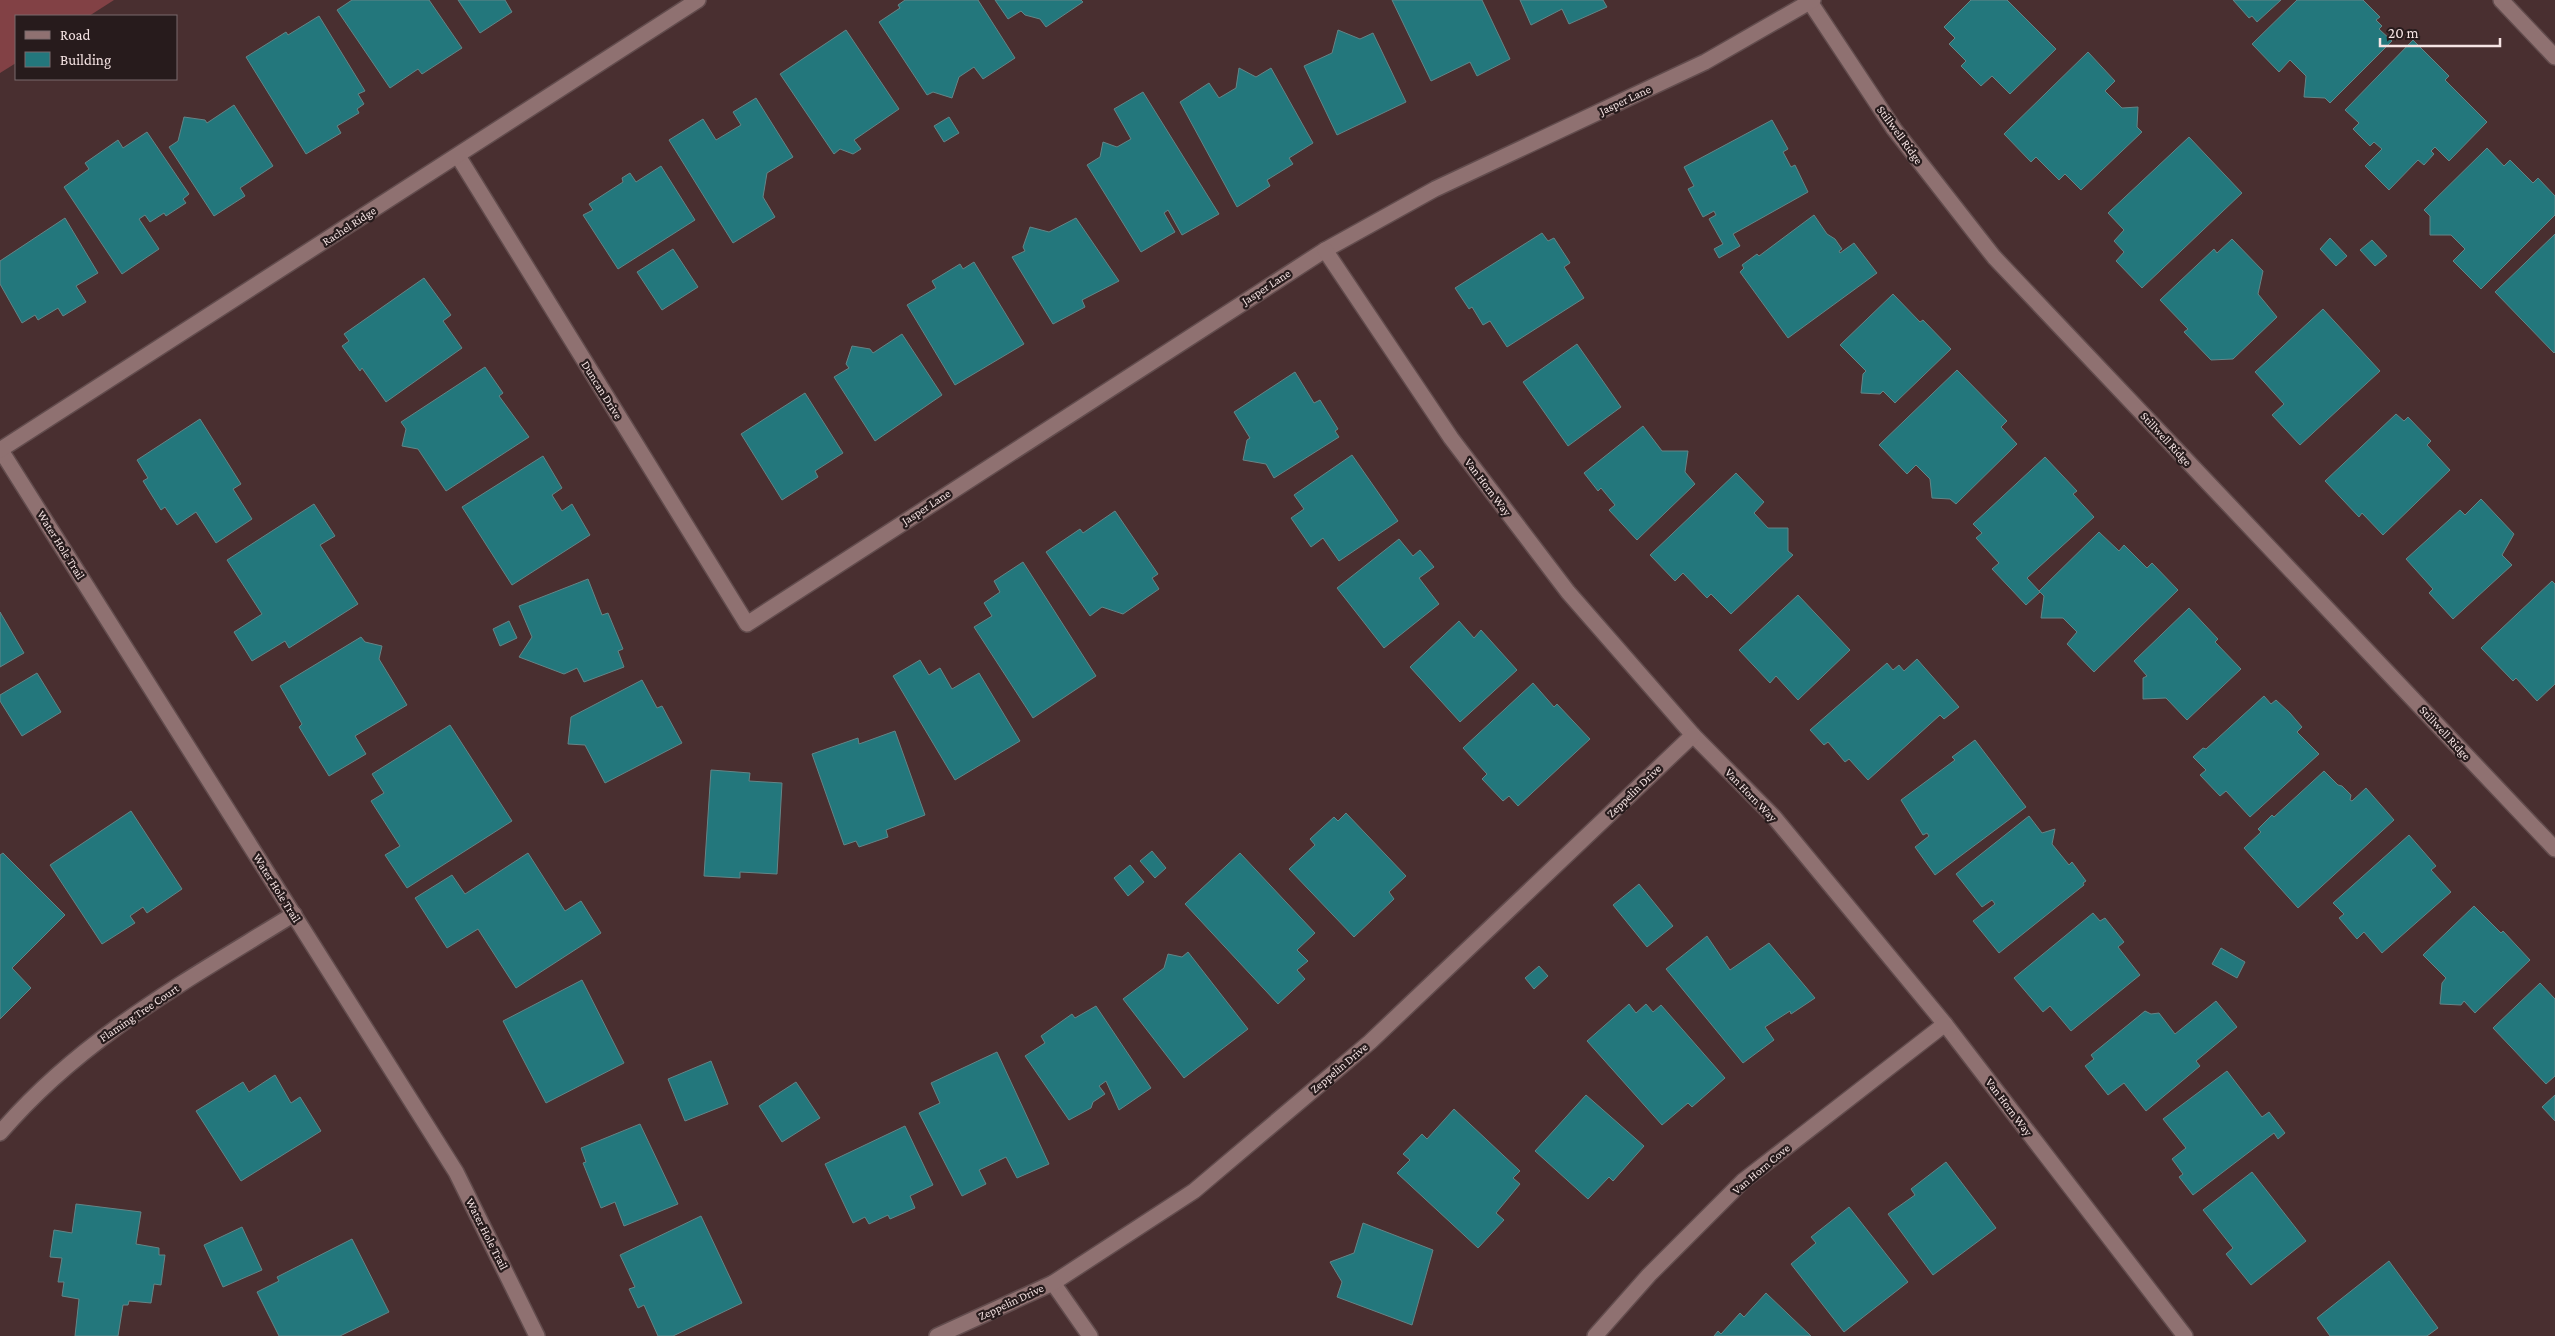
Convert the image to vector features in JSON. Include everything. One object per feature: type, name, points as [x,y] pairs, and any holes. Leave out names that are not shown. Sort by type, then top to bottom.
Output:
[{"type":"street","name":"Rachel Ridge","points":[[0,449],[698,0]]},
{"type":"street","points":[[2501,0],[2555,57]]},
{"type":"street","name":"Jasper Lane","points":[[747,624],[1324,250],[1435,189],[1705,62],[1812,1]]},
{"type":"street","name":"Stillwell Ridge","points":[[1812,1],[1894,129],[1994,257],[2555,849]]},
{"type":"street","name":"Duncan Drive","points":[[458,156],[747,624]]},
{"type":"street","name":"Van Horn Way","points":[[1324,250],[1451,438],[1568,592],[1693,735],[1774,817],[1945,1024],[2184,1336]]},
{"type":"street","name":"Water Hole Trail","points":[[0,449],[456,1172],[537,1336]]},
{"type":"street","name":"Zeppelin Drive","points":[[937,1336],[1053,1283],[1194,1191],[1370,1042],[1693,735]]},
{"type":"street","name":"Flaming Tree Court","points":[[0,1132],[26,1103],[92,1044],[151,1004],[294,914]]},
{"type":"street","name":"Van Horn Cove","points":[[1595,1336],[1649,1275],[1743,1181],[1945,1024]]},
{"type":"street","points":[[1053,1283],[1090,1336]]},
{"type":"shaded area","points":[[0,0],[114,0],[91,15],[15,15],[15,64],[0,73]]},
{"type":"building","points":[[352,0],[429,0],[462,48],[422,74],[418,69],[390,88],[337,10]]},
{"type":"building","points":[[458,0],[505,0],[512,12],[480,33]]},
{"type":"building","points":[[905,0],[978,0],[1015,58],[983,79],[974,67],[959,77],[952,98],[933,92],[927,95],[879,22],[900,8],[898,5]]},
{"type":"building","points":[[995,0],[1081,0],[1083,2],[1046,27],[1040,19],[1025,15],[1021,11],[1008,19]]},
{"type":"building","points":[[1392,0],[1482,0],[1510,59],[1477,76],[1470,62],[1431,81]]},
{"type":"building","points":[[1520,0],[1603,0],[1607,7],[1569,24],[1562,9],[1531,25]]},
{"type":"building","points":[[1971,0],[2007,0],[2056,49],[2010,94],[1992,76],[1981,86],[1961,66],[1966,61],[1949,44],[1955,38],[1944,27]]},
{"type":"building","points":[[2233,0],[2281,0],[2257,22],[2252,16],[2249,18]]},
{"type":"building","points":[[2297,0],[2363,0],[2380,17],[2376,20],[2382,26],[2379,29],[2392,41],[2330,103],[2325,98],[2304,97],[2306,76],[2290,60],[2279,72],[2252,44]]},
{"type":"building","points":[[319,16],[365,91],[358,94],[364,104],[357,109],[359,113],[337,126],[341,133],[306,154],[246,57],[286,32],[288,35]]},
{"type":"building","points":[[846,30],[899,109],[854,140],[861,149],[853,154],[840,149],[834,154],[780,74]]},
{"type":"building","points":[[1338,30],[1360,39],[1373,33],[1406,102],[1337,135],[1304,66],[1332,53]]},
{"type":"building","points":[[2413,40],[2449,76],[2445,80],[2487,122],[2449,161],[2435,147],[2431,151],[2434,154],[2424,165],[2418,160],[2389,190],[2365,166],[2382,149],[2374,142],[2370,146],[2353,129],[2359,123],[2345,110]]},
{"type":"building","points":[[2088,52],[2115,81],[2105,91],[2122,108],[2138,107],[2137,127],[2142,132],[2081,190],[2065,174],[2059,180],[2036,157],[2031,162],[2004,134]]},
{"type":"building","points":[[1239,68],[1256,77],[1271,68],[1313,143],[1289,158],[1293,164],[1267,180],[1270,186],[1237,207],[1180,102],[1209,83],[1219,98],[1236,88]]},
{"type":"building","points":[[1143,92],[1219,214],[1182,235],[1168,210],[1164,213],[1175,232],[1141,252],[1087,165],[1100,157],[1103,142],[1117,147],[1131,139],[1114,109]]},
{"type":"building","points":[[756,98],[793,157],[767,173],[763,197],[775,217],[733,243],[669,140],[703,119],[716,140],[741,125],[733,112]]},
{"type":"building","points":[[234,105],[273,166],[240,188],[245,196],[214,216],[169,147],[178,141],[184,117],[205,120],[207,123]]},
{"type":"building","points":[[949,117],[959,133],[944,142],[934,126]]},
{"type":"building","points":[[1772,120],[1788,149],[1783,152],[1791,167],[1795,165],[1808,192],[1733,234],[1740,246],[1719,258],[1714,249],[1723,244],[1709,219],[1716,215],[1714,211],[1703,217],[1688,189],[1694,186],[1684,167]]},
{"type":"building","points":[[147,132],[189,194],[183,199],[186,203],[166,216],[164,213],[150,222],[145,215],[139,219],[159,249],[122,274],[64,187],[89,169],[85,163],[118,140],[123,148]]},
{"type":"building","points":[[2189,137],[2242,193],[2142,288],[2116,261],[2124,252],[2114,241],[2124,230],[2108,213]]},
{"type":"building","points":[[2487,148],[2504,166],[2510,160],[2533,183],[2538,178],[2555,196],[2555,215],[2481,289],[2453,261],[2465,249],[2451,235],[2430,235],[2430,216],[2424,210]]},
{"type":"building","points":[[661,166],[695,220],[618,269],[583,215],[593,210],[589,204],[623,182],[622,178],[630,173],[636,182]]},
{"type":"building","points":[[1814,215],[1827,234],[1835,239],[1842,249],[1839,251],[1840,253],[1854,243],[1877,273],[1788,338],[1740,272],[1744,268],[1742,265],[1757,254],[1759,256]]},
{"type":"building","points":[[65,218],[98,273],[76,286],[86,302],[63,316],[58,308],[38,320],[35,315],[22,323],[0,284],[0,261]]},
{"type":"building","points":[[1076,218],[1119,281],[1082,300],[1085,307],[1053,324],[1012,257],[1025,251],[1023,247],[1030,227],[1049,232]]},
{"type":"building","points":[[1542,233],[1548,241],[1554,238],[1569,261],[1570,263],[1564,267],[1584,298],[1507,347],[1490,321],[1483,325],[1472,307],[1469,309],[1455,288]]},
{"type":"building","points":[[2555,234],[2555,352],[2554,353],[2495,292]]},
{"type":"building","points":[[2330,238],[2347,256],[2336,266],[2320,249]]},
{"type":"building","points":[[2232,239],[2263,271],[2258,294],[2277,317],[2233,359],[2211,360],[2184,332],[2188,329],[2160,300],[2214,249],[2217,253]]},
{"type":"building","points":[[2372,240],[2387,256],[2375,266],[2360,250]]},
{"type":"building","points":[[673,249],[698,287],[662,310],[637,272]]},
{"type":"building","points":[[974,262],[1024,344],[955,385],[907,305],[936,288],[932,281],[960,264],[963,269]]},
{"type":"building","points":[[424,278],[451,315],[443,321],[462,348],[386,402],[362,368],[360,371],[342,346],[349,341],[344,334]]},
{"type":"building","points":[[1893,294],[1920,322],[1923,320],[1951,349],[1895,403],[1883,391],[1880,394],[1861,393],[1863,374],[1866,371],[1840,345]]},
{"type":"building","points":[[2323,309],[2380,371],[2300,445],[2272,415],[2284,404],[2255,372]]},
{"type":"building","points":[[902,334],[942,395],[875,441],[834,377],[849,368],[846,364],[852,346],[870,349],[873,353]]},
{"type":"building","points":[[1577,344],[1621,407],[1568,446],[1523,382]]},
{"type":"building","points":[[485,367],[503,393],[499,396],[529,437],[446,491],[418,449],[402,446],[406,429],[401,422]]},
{"type":"building","points":[[1957,370],[2007,421],[2001,427],[2017,444],[1956,504],[1950,499],[1932,498],[1930,479],[1916,465],[1907,474],[1879,445]]},
{"type":"building","points":[[1295,372],[1314,403],[1320,400],[1338,429],[1335,431],[1339,437],[1274,478],[1266,464],[1243,460],[1247,440],[1250,438],[1234,412]]},
{"type":"building","points":[[805,393],[843,453],[815,471],[818,477],[782,500],[741,434]]},
{"type":"building","points":[[2396,414],[2404,421],[2408,417],[2431,441],[2427,445],[2450,470],[2383,535],[2362,513],[2359,517],[2325,481]]},
{"type":"building","points":[[200,419],[241,484],[233,489],[252,519],[216,543],[196,512],[177,525],[165,507],[161,510],[143,481],[148,478],[137,460]]},
{"type":"building","points":[[1643,426],[1662,451],[1688,451],[1685,472],[1695,484],[1637,540],[1609,510],[1615,505],[1601,488],[1598,491],[1584,473]]},
{"type":"building","points":[[1352,455],[1398,521],[1339,561],[1323,538],[1311,547],[1291,518],[1304,509],[1294,495]]},
{"type":"building","points":[[543,456],[562,488],[552,495],[562,511],[572,504],[590,535],[512,585],[462,507]]},
{"type":"building","points":[[2045,457],[2077,491],[2073,494],[2094,517],[2027,578],[2040,592],[2026,605],[1992,569],[1999,563],[1976,538],[1982,533],[1973,524]]},
{"type":"building","points":[[1736,473],[1764,502],[1754,513],[1768,528],[1788,528],[1788,551],[1793,555],[1731,614],[1711,594],[1707,598],[1683,573],[1675,581],[1650,555]]},
{"type":"building","points":[[2481,499],[2514,534],[2502,555],[2512,565],[2453,619],[2429,593],[2433,589],[2406,559],[2460,510],[2465,515]]},
{"type":"building","points":[[314,504],[335,536],[320,545],[358,604],[289,648],[285,641],[252,661],[234,632],[262,614],[227,560]]},
{"type":"building","points":[[1115,511],[1158,574],[1152,578],[1159,589],[1123,614],[1102,607],[1090,616],[1046,552],[1080,529],[1083,533]]},
{"type":"building","points":[[2099,532],[2119,551],[2124,545],[2147,568],[2152,563],[2178,590],[2094,672],[2067,644],[2077,632],[2063,618],[2041,618],[2044,596],[2039,591]]},
{"type":"building","points":[[1399,539],[1413,556],[1420,550],[1434,567],[1419,578],[1439,604],[1384,648],[1337,588]]},
{"type":"building","points":[[1023,562],[1096,676],[1033,718],[974,627],[992,616],[984,603],[1000,592],[994,581]]},
{"type":"building","points":[[588,579],[602,615],[608,613],[623,649],[618,651],[624,667],[584,682],[577,668],[564,674],[519,657],[532,637],[519,606]]},
{"type":"building","points":[[2552,581],[2555,584],[2555,684],[2537,701],[2516,678],[2513,681],[2481,648]]},
{"type":"building","points":[[1798,595],[1850,650],[1798,700],[1776,676],[1770,683],[1739,650]]},
{"type":"building","points":[[2189,608],[2218,639],[2215,642],[2241,669],[2187,720],[2166,698],[2143,699],[2143,678],[2147,676],[2134,661]]},
{"type":"building","points":[[0,612],[24,653],[0,667]]},
{"type":"building","points":[[509,621],[517,638],[500,646],[493,629]]},
{"type":"building","points":[[1459,621],[1474,638],[1481,630],[1517,670],[1460,722],[1410,667]]},
{"type":"building","points":[[361,637],[365,642],[382,646],[379,659],[407,705],[355,736],[366,754],[329,776],[299,727],[302,724],[280,686]]},
{"type":"building","points":[[1917,659],[1959,707],[1944,719],[1940,715],[1868,780],[1849,759],[1845,762],[1828,742],[1824,745],[1810,730],[1887,663],[1893,670],[1899,665],[1904,671]]},
{"type":"building","points":[[920,660],[929,675],[940,668],[952,689],[979,673],[1020,741],[955,780],[893,676]]},
{"type":"building","points":[[37,673],[61,712],[22,736],[0,701],[0,695]]},
{"type":"building","points":[[642,680],[657,708],[662,706],[682,743],[605,783],[585,745],[568,744],[571,717]]},
{"type":"building","points":[[1533,683],[1554,707],[1557,704],[1590,739],[1518,806],[1509,796],[1503,801],[1482,779],[1487,774],[1463,748]]},
{"type":"building","points":[[2264,696],[2271,704],[2276,700],[2290,713],[2302,727],[2297,732],[2319,754],[2250,817],[2226,791],[2220,796],[2200,775],[2206,770],[2193,757],[2203,748],[2206,749]]},
{"type":"building","points":[[450,725],[512,821],[407,888],[385,855],[400,846],[371,801],[384,793],[372,774]]},
{"type":"building","points":[[895,731],[925,815],[886,830],[888,837],[859,847],[856,841],[844,845],[812,754],[858,738],[859,744]]},
{"type":"building","points":[[1975,740],[2026,807],[1935,875],[1915,847],[1929,836],[1927,833],[1923,835],[1901,800],[1955,760],[1952,757]]},
{"type":"building","points":[[711,770],[750,773],[749,781],[782,783],[777,874],[740,872],[740,878],[704,876]]},
{"type":"building","points":[[2324,771],[2351,795],[2350,800],[2352,801],[2366,788],[2394,820],[2298,908],[2244,848],[2261,832],[2258,829],[2272,815],[2274,817]]},
{"type":"building","points":[[131,811],[182,889],[147,913],[143,907],[130,916],[135,923],[102,944],[50,865]]},
{"type":"building","points":[[1346,813],[1406,876],[1389,892],[1394,899],[1354,937],[1289,869],[1315,845],[1310,839],[1334,817],[1338,821]]},
{"type":"building","points":[[2029,816],[2042,833],[2055,829],[2052,844],[2069,865],[2072,862],[2086,881],[2083,883],[2084,885],[1999,953],[1973,921],[1995,904],[1992,900],[1982,907],[1956,874]]},
{"type":"building","points":[[2409,835],[2436,866],[2431,870],[2451,892],[2382,953],[2364,932],[2357,939],[2339,918],[2344,914],[2333,903]]},
{"type":"building","points":[[1152,851],[1166,868],[1155,878],[1140,861]]},
{"type":"building","points":[[3,853],[65,915],[12,968],[31,988],[0,1019],[0,855]]},
{"type":"building","points":[[528,853],[565,911],[581,901],[601,933],[516,988],[478,929],[447,948],[415,898],[452,875],[465,894]]},
{"type":"building","points":[[1240,853],[1315,933],[1297,950],[1308,961],[1297,970],[1305,979],[1278,1004],[1185,904]]},
{"type":"building","points":[[1130,865],[1144,882],[1128,896],[1114,878]]},
{"type":"building","points":[[1639,884],[1673,926],[1647,947],[1613,905]]},
{"type":"building","points":[[2474,906],[2501,933],[2503,931],[2530,960],[2475,1013],[2464,1001],[2461,1005],[2440,1004],[2442,983],[2446,978],[2423,955]]},
{"type":"building","points":[[2093,913],[2100,921],[2105,918],[2124,942],[2118,947],[2140,975],[2071,1031],[2050,1006],[2043,1012],[2014,978]]},
{"type":"building","points":[[1707,936],[1730,970],[1769,943],[1815,998],[1791,1014],[1790,1011],[1765,1027],[1774,1040],[1743,1063],[1666,969]]},
{"type":"building","points":[[2221,948],[2245,962],[2237,978],[2212,964]]},
{"type":"building","points":[[1188,952],[1248,1029],[1184,1078],[1123,999],[1164,968],[1168,954],[1182,957]]},
{"type":"building","points":[[1539,966],[1548,976],[1534,989],[1525,978]]},
{"type":"building","points":[[582,980],[624,1063],[546,1103],[503,1021]]},
{"type":"building","points":[[2540,983],[2555,999],[2555,1076],[2546,1084],[2493,1028]]},
{"type":"building","points":[[2216,1001],[2237,1027],[2196,1061],[2200,1066],[2146,1111],[2124,1083],[2108,1095],[2085,1066],[2094,1059],[2091,1055],[2145,1011],[2151,1014],[2159,1013],[2175,1034]]},
{"type":"building","points":[[1629,1004],[1636,1013],[1646,1004],[1653,1012],[1661,1005],[1725,1078],[1692,1107],[1688,1103],[1662,1125],[1587,1041]]},
{"type":"building","points":[[1096,1006],[1151,1088],[1119,1110],[1106,1081],[1099,1086],[1105,1094],[1093,1102],[1091,1108],[1069,1120],[1025,1056],[1045,1043],[1041,1036],[1072,1014],[1075,1018]]},
{"type":"building","points":[[997,1052],[1049,1164],[1017,1178],[1006,1157],[979,1170],[986,1184],[962,1196],[919,1113],[940,1103],[931,1083]]},
{"type":"building","points":[[711,1061],[728,1104],[685,1121],[668,1079]]},
{"type":"building","points":[[2227,1071],[2262,1117],[2269,1112],[2285,1133],[2278,1139],[2274,1133],[2193,1195],[2179,1177],[2183,1174],[2172,1159],[2186,1148],[2163,1119]]},
{"type":"building","points":[[275,1075],[291,1103],[300,1097],[321,1131],[241,1181],[196,1111],[243,1082],[249,1092]]},
{"type":"building","points":[[796,1082],[820,1118],[782,1142],[759,1106]]},
{"type":"building","points":[[1586,1095],[1644,1146],[1613,1181],[1609,1177],[1588,1199],[1535,1151]]},
{"type":"building","points":[[2555,1095],[2555,1121],[2542,1107]]},
{"type":"building","points":[[1454,1109],[1520,1171],[1513,1178],[1520,1184],[1496,1213],[1504,1220],[1478,1248],[1397,1173],[1410,1160],[1403,1154],[1422,1134],[1427,1139]]},
{"type":"building","points":[[640,1124],[678,1204],[624,1226],[615,1202],[601,1208],[583,1163],[586,1162],[581,1148]]},
{"type":"building","points":[[905,1126],[933,1185],[910,1196],[915,1208],[890,1219],[888,1215],[869,1224],[865,1217],[853,1223],[825,1164]]},
{"type":"building","points":[[1946,1162],[1996,1228],[1933,1275],[1888,1214],[1915,1195],[1911,1189]]},
{"type":"building","points":[[2252,1172],[2306,1241],[2251,1285],[2226,1254],[2233,1248],[2203,1210]]},
{"type":"building","points":[[76,1204],[141,1212],[136,1244],[159,1248],[159,1255],[165,1255],[161,1285],[154,1284],[151,1303],[129,1301],[128,1305],[123,1305],[118,1336],[75,1336],[79,1299],[62,1296],[64,1282],[58,1282],[62,1258],[50,1257],[54,1230],[72,1233]]},
{"type":"building","points":[[1849,1207],[1908,1282],[1844,1332],[1791,1264],[1816,1243],[1811,1237]]},
{"type":"building","points":[[701,1216],[742,1303],[673,1336],[658,1336],[644,1305],[638,1308],[629,1289],[635,1287],[620,1255]]},
{"type":"building","points":[[1363,1223],[1433,1250],[1412,1325],[1337,1297],[1342,1282],[1330,1262],[1354,1253]]},
{"type":"building","points":[[242,1227],[262,1270],[223,1287],[204,1245]]},
{"type":"building","points":[[352,1239],[389,1312],[340,1336],[279,1336],[257,1292],[279,1281],[277,1277]]},
{"type":"building","points":[[2389,1261],[2438,1328],[2427,1336],[2330,1336],[2317,1318]]},
{"type":"building","points":[[1766,1293],[1811,1336],[1714,1336],[1718,1331],[1721,1334],[1740,1313],[1744,1317]]}]
